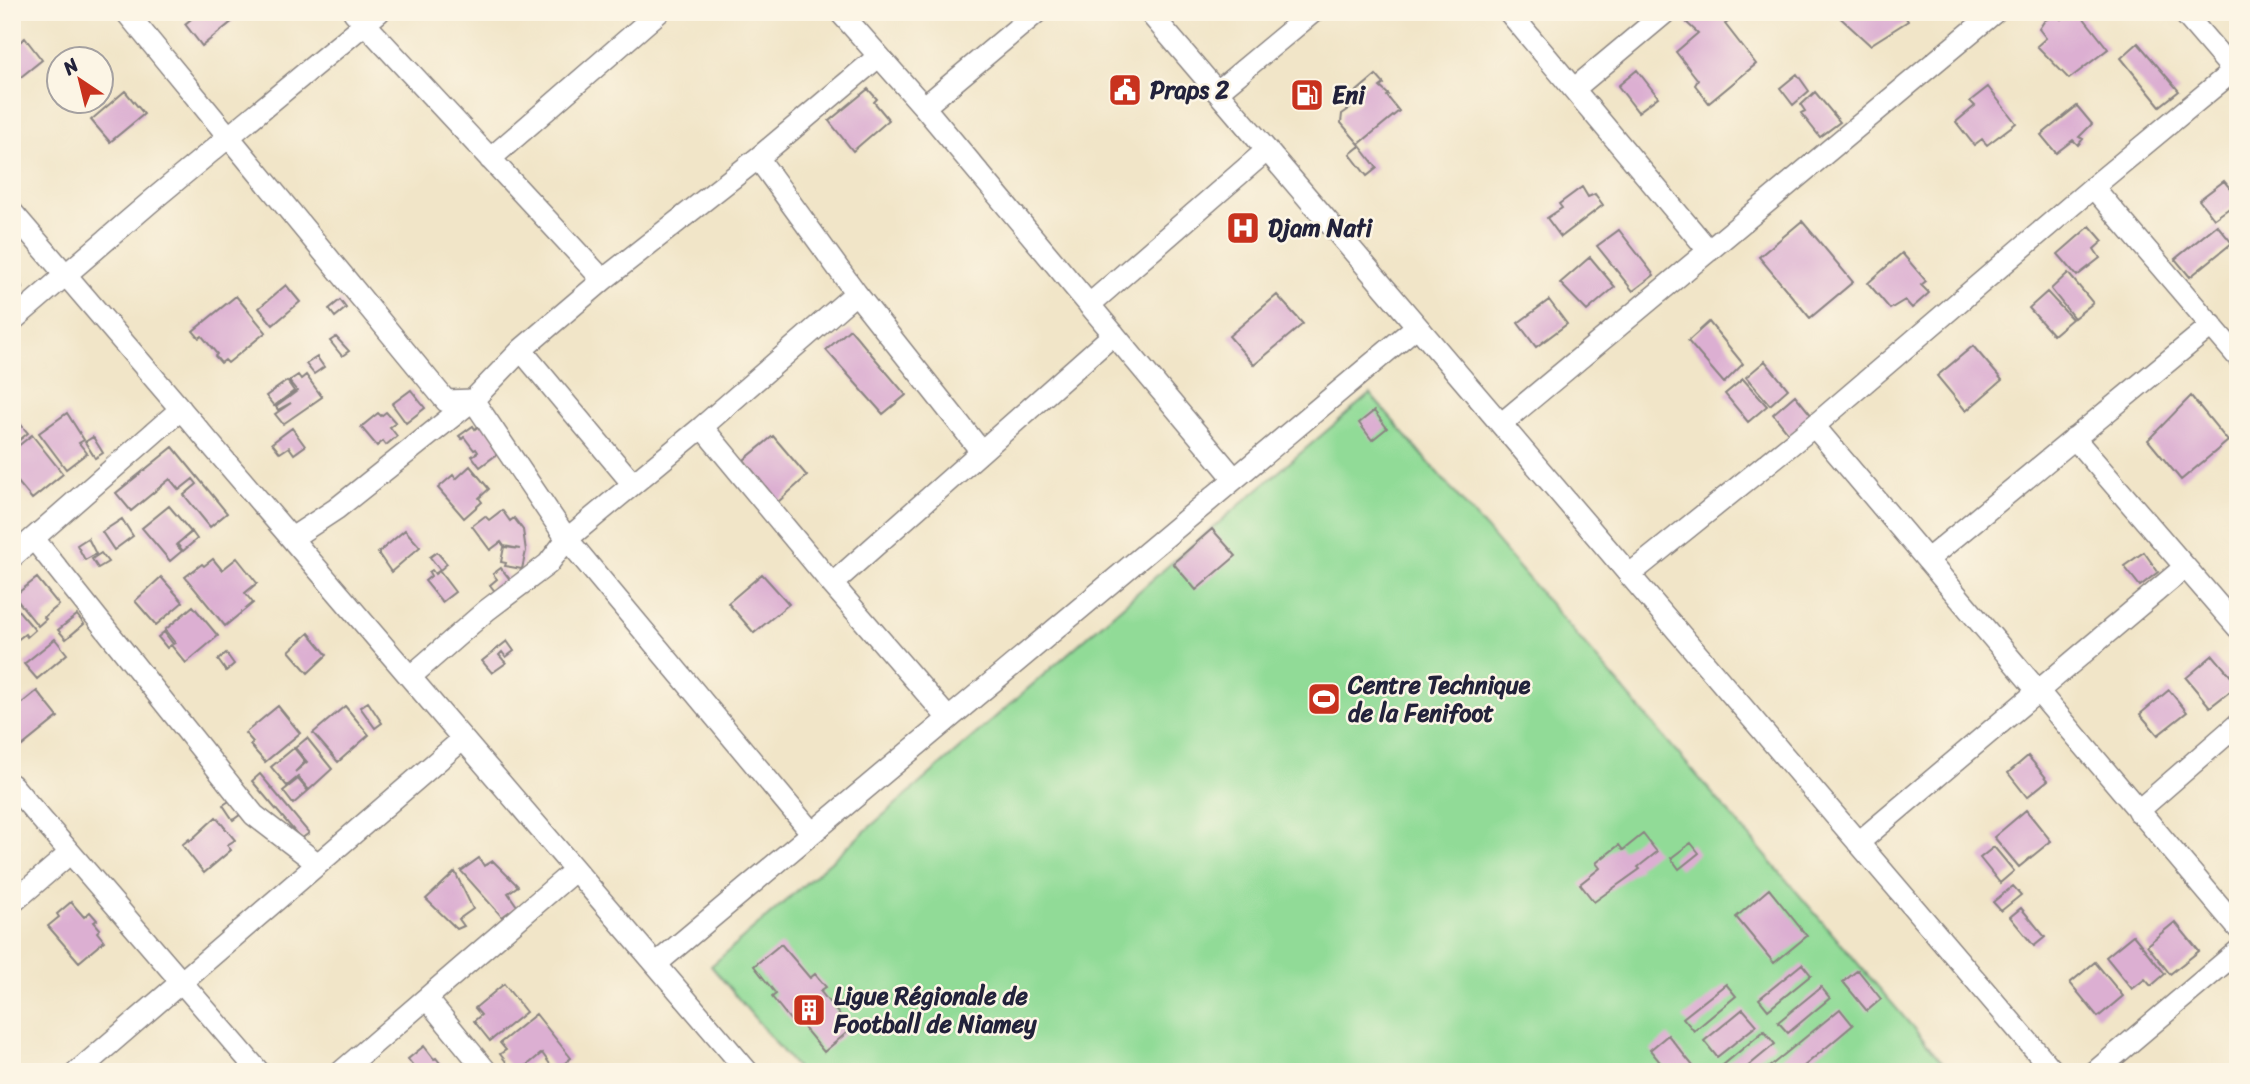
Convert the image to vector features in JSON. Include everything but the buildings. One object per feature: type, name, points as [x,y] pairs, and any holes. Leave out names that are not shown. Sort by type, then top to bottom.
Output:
[{"type":"street","points":[[126,12],[446,401],[473,400]]},
{"type":"street","points":[[490,159],[659,12]]},
{"type":"street","points":[[840,12],[924,107],[1234,478]]},
{"type":"street","points":[[924,107],[1037,12]]},
{"type":"street","points":[[1149,12],[2054,1072]]},
{"type":"street","points":[[1217,92],[1312,12]]},
{"type":"street","points":[[1508,12],[1709,251]]},
{"type":"street","points":[[1574,89],[1665,12]]},
{"type":"street","points":[[1501,424],[1995,12]]},
{"type":"street","points":[[1629,575],[1814,426],[2093,187],[2235,73],[2183,12]]},
{"type":"street","points":[[12,321],[230,137],[366,16],[490,159],[603,280]]},
{"type":"street","points":[[292,538],[336,509],[473,400],[521,350],[603,280],[758,158],[879,57]]},
{"type":"street","points":[[1089,305],[1267,150]]},
{"type":"street","points":[[758,158],[856,293],[981,451]]},
{"type":"street","points":[[2093,187],[2238,356]]},
{"type":"street","points":[[12,212],[748,1072]]},
{"type":"street","points":[[410,677],[487,610],[548,564],[567,539],[702,427],[856,293]]},
{"type":"street","points":[[1927,560],[2212,325]]},
{"type":"street","points":[[656,964],[1417,326]]},
{"type":"street","points":[[832,584],[1114,334]]},
{"type":"street","points":[[521,350],[633,484]]},
{"type":"street","points":[[473,400],[567,539],[812,832]]},
{"type":"street","points":[[12,557],[181,409]]},
{"type":"street","points":[[1814,426],[2238,928]]},
{"type":"street","points":[[702,427],[948,718]]},
{"type":"street","points":[[2074,438],[2238,628]]},
{"type":"street","points":[[34,539],[254,815],[318,864]]},
{"type":"street","points":[[1858,843],[2185,567]]},
{"type":"street","points":[[2138,811],[2238,724]]},
{"type":"street","points":[[77,1072],[463,739]]},
{"type":"street","points":[[12,785],[259,1072]]},
{"type":"street","points":[[12,903],[69,854]]},
{"type":"street","points":[[341,1072],[575,870]]},
{"type":"street","points":[[2095,1072],[2238,951]]},
{"type":"street","points":[[428,999],[487,1072]]},
{"type":"green space","name":"Centre Technique de la Fenifoot","points":[[1370,394],[1951,1072],[800,1072],[711,966],[1169,565]]},
{"type":"place","name":"Praps 2","points":[[1125,90]]},
{"type":"place","name":"Eni","points":[[1307,95]]},
{"type":"place","name":"Djam Nati","points":[[1243,228]]},
{"type":"place","name":"Centre Technique de la Fenifoot","points":[[1324,699]]},
{"type":"place","name":"Ligue Régionale de Football de Niamey","points":[[809,1010]]}]
